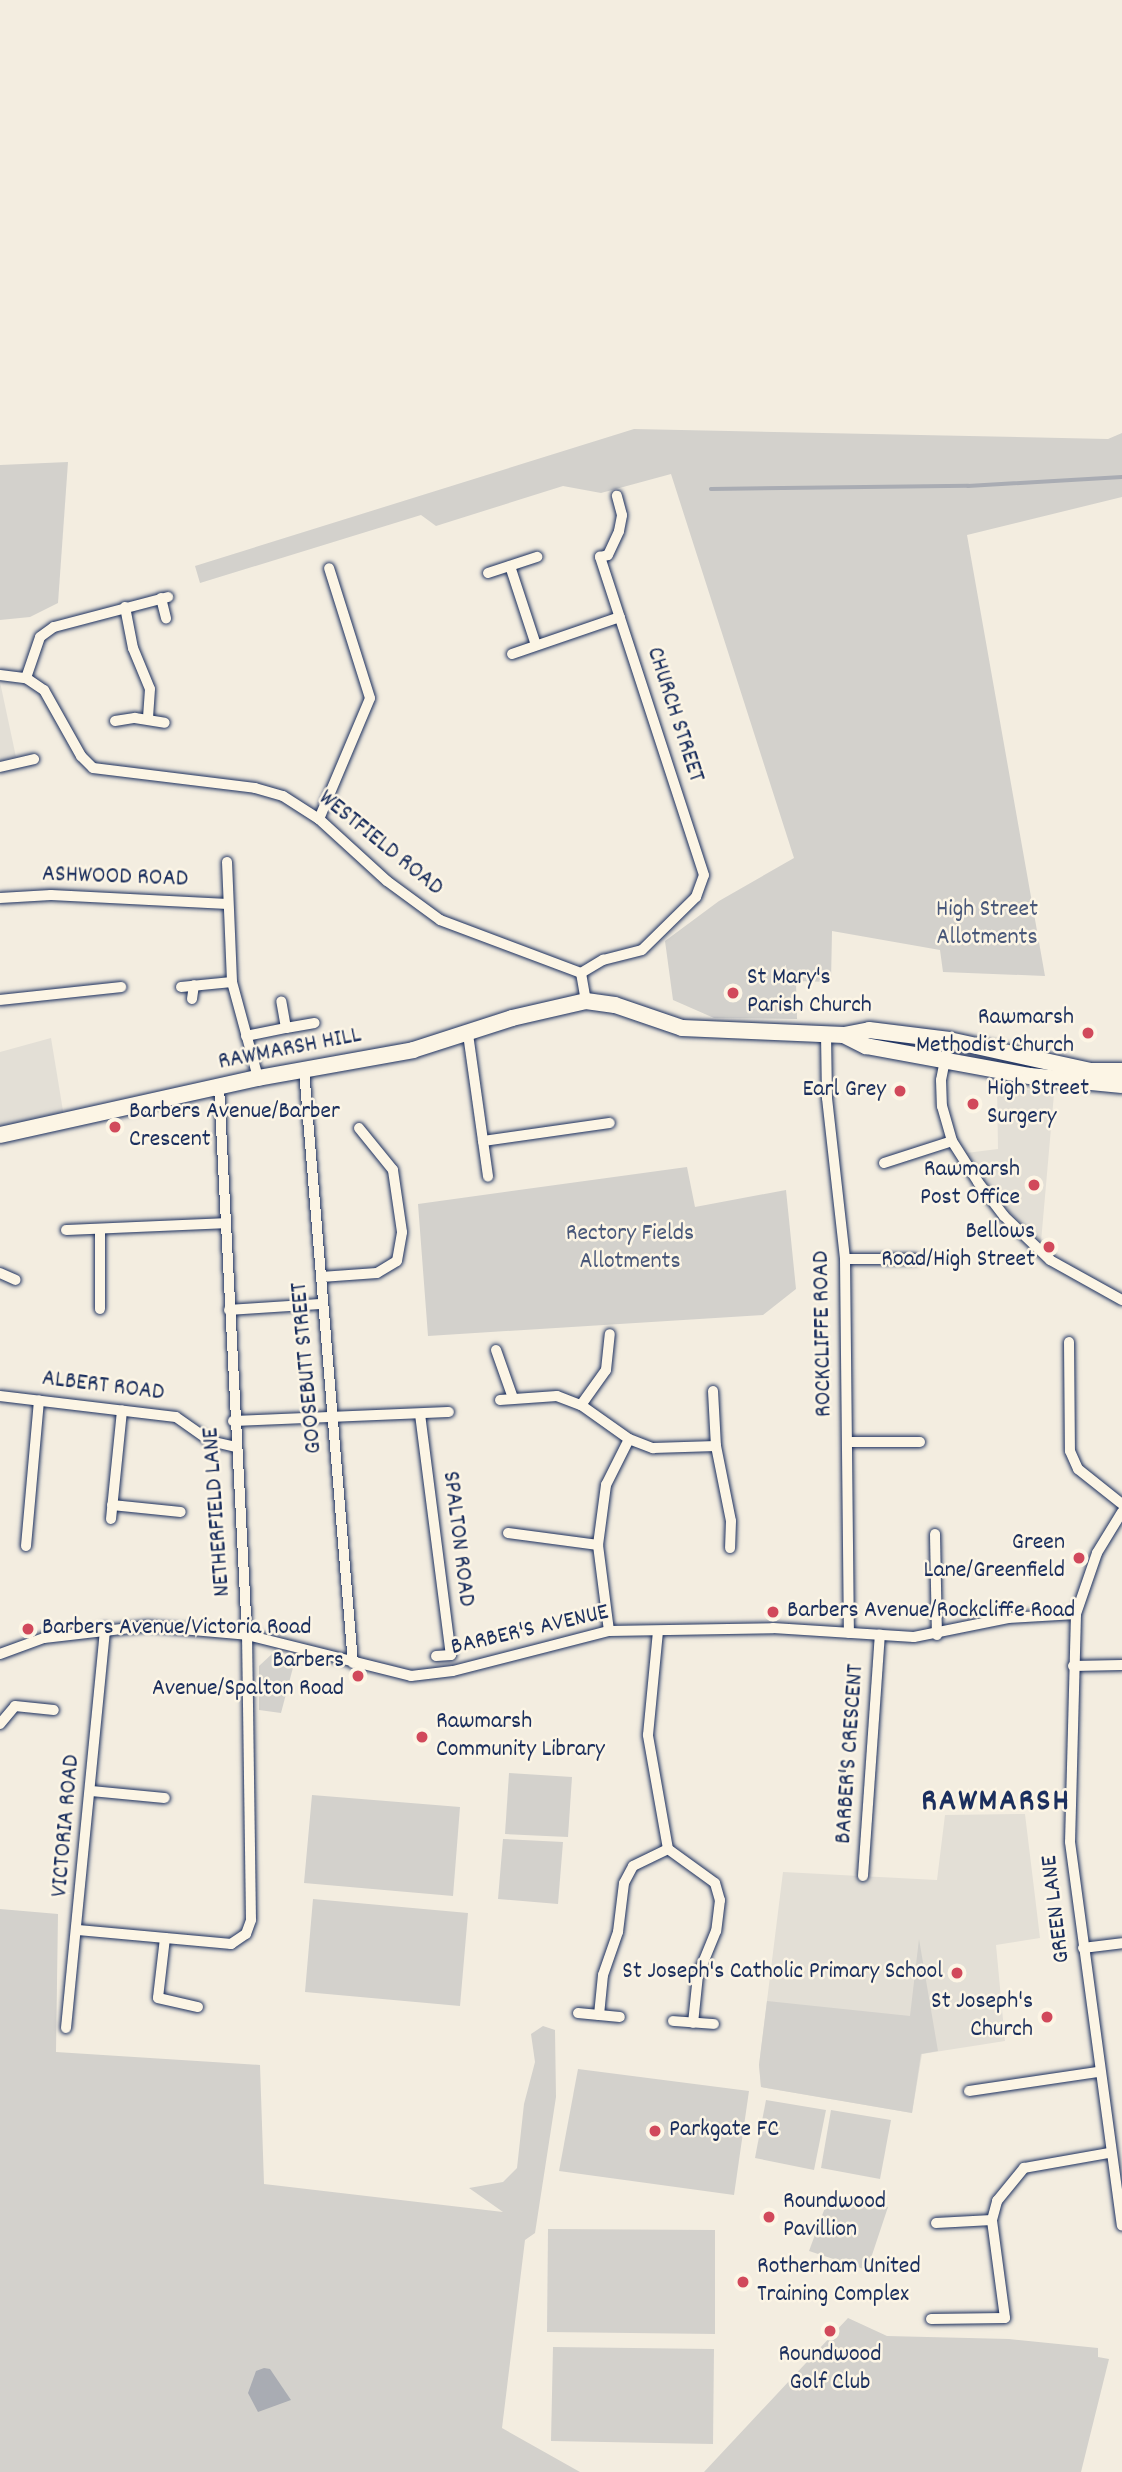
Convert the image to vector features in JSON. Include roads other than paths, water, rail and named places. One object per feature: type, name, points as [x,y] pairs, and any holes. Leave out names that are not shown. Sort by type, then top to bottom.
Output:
[{"type":"main road","name":"RAWMARSH HILL","points":[[0,1135],[468,1034],[512,1018],[586,1001]]},
{"type":"main road","points":[[586,1001],[615,1005],[682,1028],[845,1035],[869,1030],[949,1040],[1090,1071],[1122,1071]]},
{"type":"main road","points":[[845,1035],[866,1046],[1030,1076],[1122,1085]]},
{"type":"street","name":"CHURCH STREET","points":[[581,973],[603,960],[642,950],[696,897],[704,875],[600,558],[608,555],[619,531],[622,515],[617,496]]},
{"type":"street","points":[[488,573],[537,556]]},
{"type":"street","points":[[510,566],[536,645]]},
{"type":"street","points":[[319,819],[370,698],[370,686],[329,568]]},
{"type":"street","points":[[0,675],[26,678],[44,632],[66,621],[164,597],[166,618]]},
{"type":"street","points":[[125,607],[134,648],[150,689],[148,718]]},
{"type":"street","points":[[512,654],[620,617]]},
{"type":"street","name":"WESTFIELD ROAD","points":[[26,678],[52,698],[81,756],[93,768],[272,791],[319,819],[387,881],[440,920],[581,973]]},
{"type":"street","points":[[116,721],[148,718],[165,723]]},
{"type":"street","points":[[0,767],[34,759]]},
{"type":"street","points":[[227,862],[232,982],[258,1078]]},
{"type":"street","name":"ASHWOOD ROAD","points":[[0,898],[51,895],[228,904]]},
{"type":"street","points":[[581,973],[586,1001]]},
{"type":"street","points":[[181,987],[232,982]]},
{"type":"street","points":[[192,999],[194,985]]},
{"type":"street","points":[[0,1000],[121,987]]},
{"type":"street","points":[[281,1001],[286,1028]]},
{"type":"street","points":[[247,1036],[315,1023]]},
{"type":"street","points":[[468,1034],[488,1177]]},
{"type":"street","name":"ROCKCLIFFE ROAD","points":[[826,1034],[827,1098],[845,1259],[849,1633]]},
{"type":"street","points":[[949,1040],[940,1090],[952,1141],[978,1182],[1026,1240],[1077,1279],[1122,1300]]},
{"type":"street","name":"GOOSEBUTT STREET","points":[[304,1070],[353,1663]]},
{"type":"street","name":"NETHERFIELD LANE","points":[[165,1938],[231,1944],[246,1934],[251,1920],[247,1635],[234,1447],[219,1087]]},
{"type":"street","points":[[483,1141],[610,1124]]},
{"type":"street","points":[[321,1277],[377,1273],[397,1261],[402,1232],[393,1170],[359,1128]]},
{"type":"street","points":[[884,1163],[952,1141]]},
{"type":"street","points":[[66,1230],[224,1223]]},
{"type":"street","points":[[100,1229],[100,1309]]},
{"type":"street","points":[[845,1259],[915,1259]]},
{"type":"street","points":[[0,1273],[16,1280]]},
{"type":"street","points":[[229,1310],[324,1304]]},
{"type":"street","points":[[581,1405],[606,1370],[610,1334]]},
{"type":"street","points":[[1069,1342],[1070,1451],[1078,1469],[1122,1504]]},
{"type":"street","points":[[496,1350],[513,1398]]},
{"type":"street","points":[[713,1391],[716,1446],[731,1521],[730,1548]]},
{"type":"street","name":"ALBERT ROAD","points":[[0,1396],[180,1418],[210,1441],[234,1447]]},
{"type":"street","points":[[500,1400],[557,1396],[581,1405],[629,1439],[653,1448],[716,1446]]},
{"type":"street","points":[[26,1546],[39,1401]]},
{"type":"street","points":[[111,1519],[122,1411]]},
{"type":"street","points":[[233,1421],[449,1412]]},
{"type":"street","name":"SPALTON ROAD","points":[[420,1414],[451,1655],[436,1657]]},
{"type":"street","points":[[609,1631],[598,1545],[606,1485],[629,1439]]},
{"type":"street","points":[[848,1442],[920,1442]]},
{"type":"street","points":[[112,1505],[181,1512]]},
{"type":"street","name":"GREEN LANE","points":[[1122,1512],[1097,1553],[1076,1614],[1070,1842],[1098,2072],[1122,2225]]},
{"type":"street","points":[[508,1533],[598,1545]]},
{"type":"street","points":[[935,1534],[937,1635]]},
{"type":"street","name":"BARBER'S AVENUE","points":[[0,1654],[44,1639],[105,1628],[147,1626],[247,1635],[411,1676],[443,1672],[609,1631],[773,1628],[880,1635],[937,1635],[1008,1618],[1076,1614]]},
{"type":"street","name":"VICTORIA ROAD","points":[[66,2028],[78,1930],[105,1628]]},
{"type":"street","points":[[658,1632],[648,1735],[668,1849],[715,1883],[720,1900],[716,1931],[698,1975],[693,2023]]},
{"type":"street","name":"BARBER'S CRESCENT","points":[[863,1877],[880,1635]]},
{"type":"street","points":[[1073,1666],[1122,1665]]},
{"type":"street","points":[[0,1724],[15,1706],[54,1710]]},
{"type":"street","points":[[91,1791],[165,1798]]},
{"type":"street","points":[[598,2015],[603,1975],[618,1932],[624,1884],[633,1866],[668,1849]]},
{"type":"street","points":[[78,1930],[165,1938],[158,1998],[198,2007]]},
{"type":"street","points":[[1083,1948],[1122,1943]]},
{"type":"street","points":[[578,2013],[620,2017]]},
{"type":"street","points":[[673,2021],[714,2024]]},
{"type":"street","points":[[969,2091],[1098,2072]]},
{"type":"street","points":[[931,2319],[1005,2318],[992,2220],[996,2201],[1024,2168],[1109,2153]]},
{"type":"street","points":[[936,2223],[992,2220]]},
{"type":"waterway","points":[[711,489],[968,486],[1122,477]]},
{"type":"place","name":"St Mary's Parish Church","points":[[733,993]]},
{"type":"place","name":"Rawmarsh Methodist Church","points":[[1088,1033]]},
{"type":"place","name":"Earl Grey","points":[[900,1091]]},
{"type":"place","name":"High Street Surgery","points":[[973,1104]]},
{"type":"place","name":"Barbers Avenue/Barber Crescent","points":[[115,1127]]},
{"type":"place","name":"Rawmarsh Post Office","points":[[1034,1185]]},
{"type":"place","name":"Bellows Road/High Street","points":[[1049,1247]]},
{"type":"place","name":"Green Lane/Greenfield","points":[[1079,1558]]},
{"type":"place","name":"Barbers Avenue/Rockcliffe Road","points":[[773,1612]]},
{"type":"place","name":"Barbers Avenue/Victoria Road","points":[[28,1629]]},
{"type":"place","name":"Barbers Avenue/Spalton Road","points":[[358,1676]]},
{"type":"place","name":"Rawmarsh Community Library","points":[[422,1737]]},
{"type":"place","name":"St Joseph's Catholic Primary School","points":[[957,1973]]},
{"type":"place","name":"St Joseph's Church","points":[[1047,2017]]},
{"type":"place","name":"Parkgate FC","points":[[655,2131]]},
{"type":"place","name":"Roundwood Pavillion","points":[[769,2217]]},
{"type":"place","name":"Rotherham United Training Complex","points":[[743,2282]]},
{"type":"place","name":"Roundwood Golf Club","points":[[830,2331]]},
{"type":"district","name":"RAWMARSH","points":[[996,1803]]},
{"type":"park label","name":"High Street Allotments","points":[[987,925]]},
{"type":"park label","name":"Rectory Fields Allotments","points":[[630,1249]]}]
